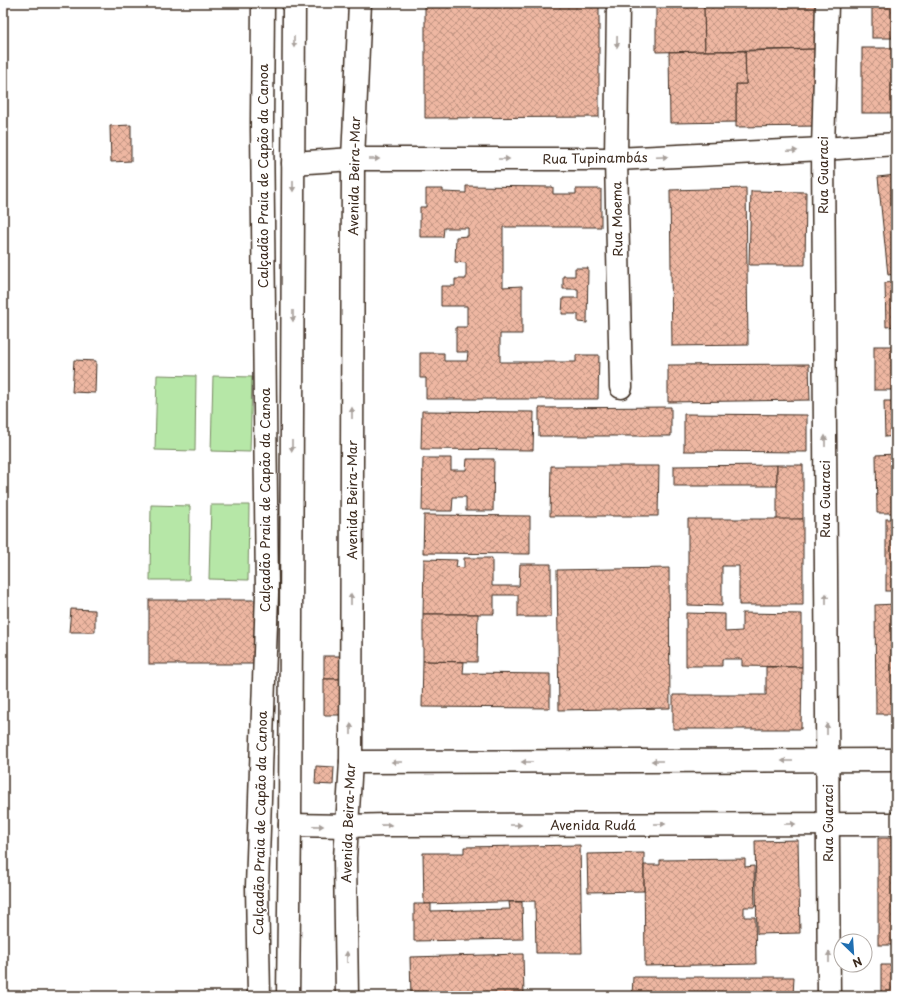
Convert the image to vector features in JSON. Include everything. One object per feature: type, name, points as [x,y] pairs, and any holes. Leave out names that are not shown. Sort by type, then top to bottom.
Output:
[{"type":"main road","name":"Calçadão Praia de Capão da Canoa","points":[[258,996],[257,887],[267,593],[262,131],[263,3]]},
{"type":"main road","points":[[288,996],[294,3]]},
{"type":"main road","name":"Avenida Beira-Mar","points":[[347,996],[345,858],[351,762],[353,159],[360,3]]},
{"type":"main road","name":"Rua Moema","points":[[618,3],[616,159],[621,387]]},
{"type":"main road","name":"Rua Guaraci","points":[[827,3],[823,149],[829,996]]},
{"type":"main road","name":"Rua Tupinambás","points":[[293,163],[353,159],[616,159],[896,144]]},
{"type":"main road","points":[[351,762],[896,760]]},
{"type":"main road","name":"Avenida Rudá","points":[[290,825],[896,824]]},
{"type":"green space","points":[[157,375],[196,376],[195,451],[155,450]]},
{"type":"green space","points":[[213,376],[252,377],[250,452],[211,451]]},
{"type":"green space","points":[[151,505],[190,506],[189,580],[150,580]]},
{"type":"green space","points":[[211,505],[249,505],[248,580],[209,579]]},
{"type":"building","points":[[425,3],[599,3],[599,117],[425,118]]},
{"type":"building","points":[[656,3],[704,3],[705,51],[656,52]]},
{"type":"building","points":[[704,3],[817,3],[817,49],[705,51]]},
{"type":"building","points":[[872,3],[896,3],[896,38],[872,38]]},
{"type":"building","points":[[862,48],[896,48],[896,113],[862,113]]},
{"type":"building","points":[[817,49],[818,126],[736,127],[736,84],[746,84],[745,51]]},
{"type":"building","points":[[745,51],[746,84],[736,84],[736,122],[670,123],[669,52]]},
{"type":"building","points":[[131,125],[131,161],[111,162],[110,126]]},
{"type":"building","points":[[896,175],[896,274],[888,275],[878,177]]},
{"type":"building","points":[[466,186],[553,187],[553,194],[576,194],[576,189],[601,189],[601,227],[503,227],[503,287],[522,286],[522,334],[500,334],[500,362],[576,362],[576,355],[599,355],[598,399],[426,399],[426,378],[420,378],[420,353],[444,353],[444,361],[467,361],[468,352],[456,352],[456,327],[467,327],[467,306],[441,306],[441,286],[455,286],[455,279],[466,279],[466,263],[455,262],[456,237],[468,236],[468,228],[444,228],[443,237],[420,237],[420,207],[426,207],[426,189],[443,189],[443,192],[466,193]]},
{"type":"building","points":[[746,188],[748,345],[672,346],[670,190]]},
{"type":"building","points":[[751,191],[806,192],[805,265],[749,265]]},
{"type":"building","points":[[575,268],[588,268],[587,323],[578,322],[578,314],[562,314],[563,298],[578,298],[578,289],[563,289],[563,276],[575,276]]},
{"type":"building","points":[[896,282],[896,326],[886,327],[885,283]]},
{"type":"building","points":[[874,346],[896,346],[896,390],[874,390]]},
{"type":"building","points":[[74,360],[96,361],[95,393],[72,392]]},
{"type":"building","points":[[809,364],[810,400],[668,402],[668,365]]},
{"type":"building","points":[[884,401],[896,401],[896,436],[885,437]]},
{"type":"building","points":[[671,407],[671,436],[539,436],[539,408]]},
{"type":"building","points":[[422,411],[534,412],[533,450],[421,449]]},
{"type":"building","points":[[684,414],[807,415],[807,452],[684,451]]},
{"type":"building","points":[[896,454],[896,513],[877,513],[876,455]]},
{"type":"building","points":[[423,458],[451,458],[451,470],[466,470],[467,459],[494,459],[493,511],[466,511],[466,497],[453,497],[452,511],[422,511]]},
{"type":"building","points":[[777,465],[777,486],[674,486],[674,466]]},
{"type":"building","points":[[777,465],[803,465],[803,519],[777,520]]},
{"type":"building","points":[[551,466],[659,466],[658,516],[550,516]]},
{"type":"building","points":[[424,515],[530,516],[530,554],[423,553]]},
{"type":"building","points":[[688,519],[803,519],[803,605],[739,605],[739,566],[722,566],[722,606],[688,605]]},
{"type":"building","points":[[886,519],[896,519],[896,591],[886,591]]},
{"type":"building","points":[[464,558],[492,558],[492,586],[519,586],[520,564],[551,564],[551,617],[518,617],[518,595],[494,595],[494,614],[423,614],[424,559],[457,560],[456,567],[464,568]]},
{"type":"building","points":[[669,568],[670,708],[559,710],[557,570]]},
{"type":"building","points":[[149,600],[258,600],[258,664],[149,664]]},
{"type":"building","points":[[896,604],[896,714],[876,714],[875,605]]},
{"type":"building","points":[[71,609],[95,610],[95,632],[69,632]]},
{"type":"building","points":[[686,613],[725,614],[725,632],[742,631],[742,613],[802,614],[802,667],[742,666],[742,659],[722,659],[722,666],[686,666]]},
{"type":"building","points":[[423,614],[478,614],[477,662],[423,661]]},
{"type":"building","points":[[324,656],[350,656],[350,679],[324,679]]},
{"type":"building","points":[[423,661],[464,662],[463,673],[550,674],[550,708],[422,707]]},
{"type":"building","points":[[766,667],[802,667],[801,729],[673,729],[673,695],[766,695]]},
{"type":"building","points":[[324,679],[350,679],[350,715],[324,715]]},
{"type":"building","points":[[316,766],[334,767],[333,785],[315,784]]},
{"type":"building","points":[[878,838],[896,838],[896,945],[878,945]]},
{"type":"building","points":[[798,840],[800,933],[757,934],[755,841]]},
{"type":"building","points":[[580,845],[582,953],[536,953],[535,901],[424,904],[423,853],[464,853],[464,847]]},
{"type":"building","points":[[644,853],[644,891],[588,892],[587,854]]},
{"type":"building","points":[[745,859],[745,867],[754,866],[755,907],[744,907],[744,917],[755,917],[756,964],[645,966],[644,865],[660,865],[660,860]]},
{"type":"building","points":[[509,902],[522,902],[523,939],[414,941],[414,904],[431,904],[431,911],[510,909]]},
{"type":"building","points":[[523,954],[524,996],[411,996],[410,957]]},
{"type":"building","points":[[881,965],[896,965],[896,996],[881,996]]},
{"type":"building","points":[[633,977],[794,977],[793,996],[632,996]]}]
